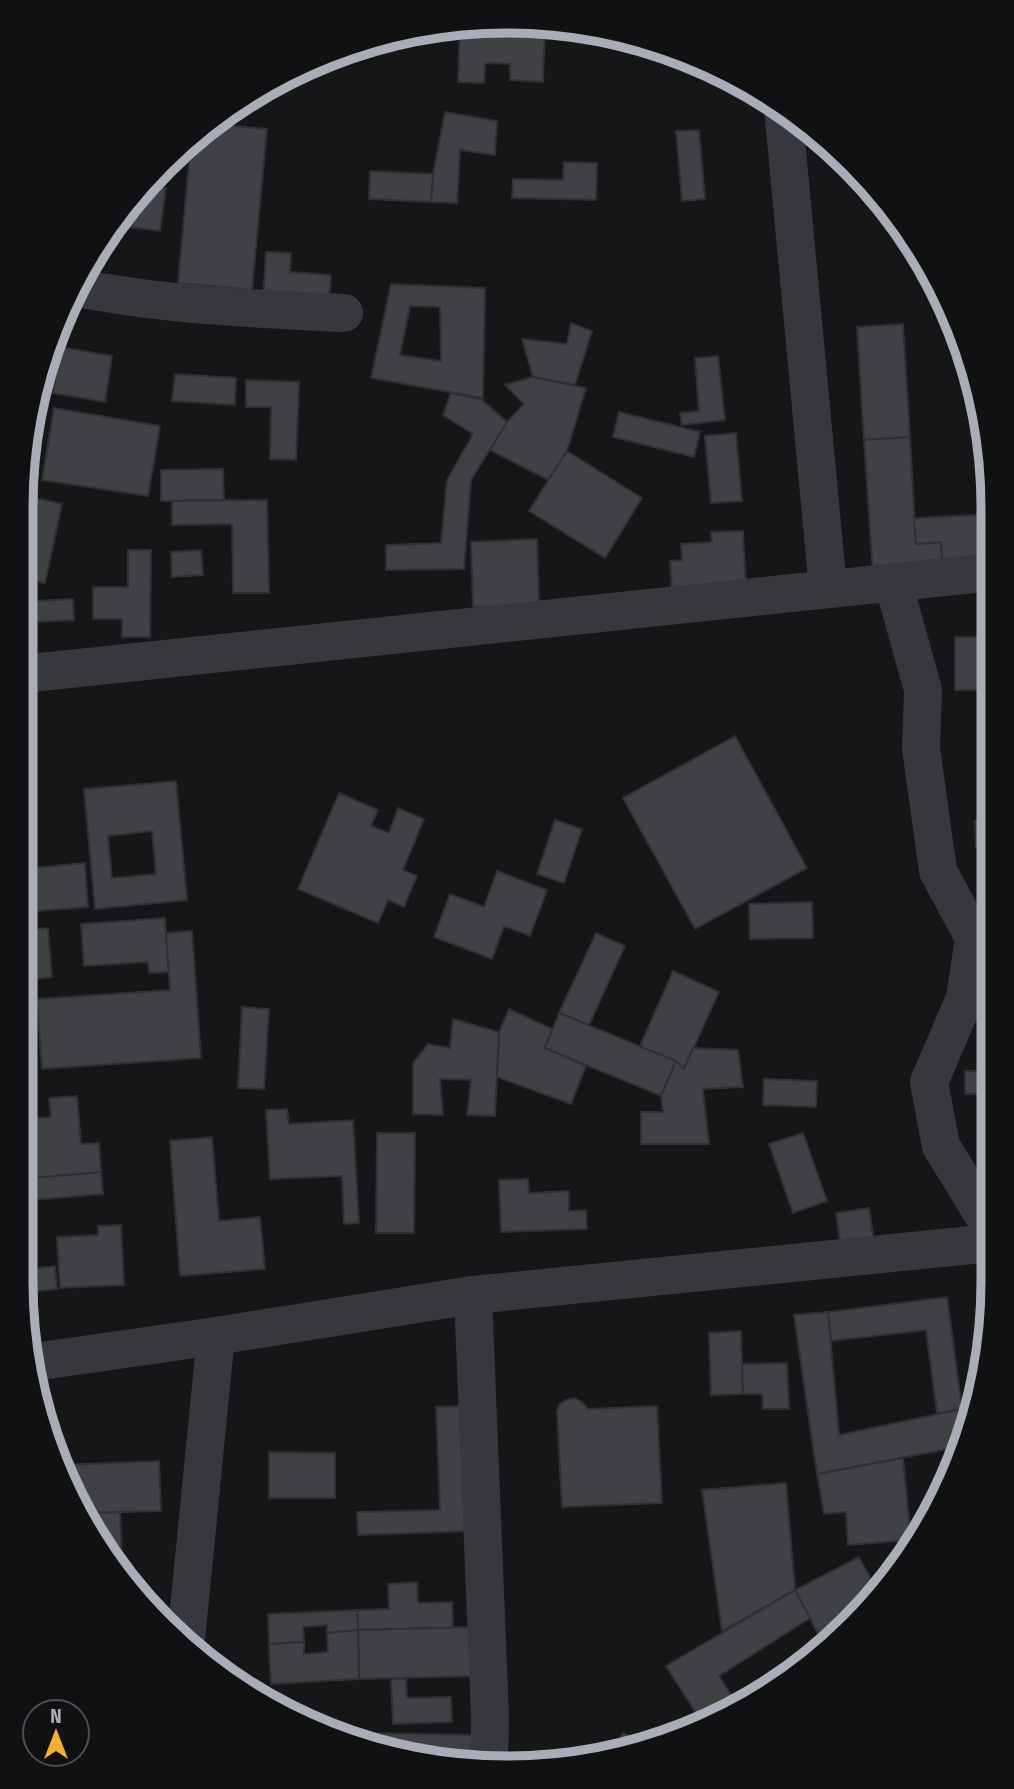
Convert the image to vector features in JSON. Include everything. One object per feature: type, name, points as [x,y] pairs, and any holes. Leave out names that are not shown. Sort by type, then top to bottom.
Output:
[{"type":"street","points":[[784,123],[828,589]]},
{"type":"street","points":[[86,290],[124,297],[225,308],[344,313]]},
{"type":"street","points":[[33,673],[981,573]]},
{"type":"street","points":[[892,583],[923,690],[921,748],[938,872],[974,938],[965,998],[929,1082],[941,1146],[981,1211]]},
{"type":"street","points":[[40,1361],[472,1295],[981,1244]]},
{"type":"street","points":[[472,1295],[490,1717],[489,1755]]},
{"type":"street","points":[[187,1631],[216,1336]]},
{"type":"building","points":[[545,35],[543,82],[510,80],[510,64],[485,63],[484,83],[458,82],[460,36]]},
{"type":"building","points":[[445,112],[497,121],[495,155],[460,150],[457,203],[431,202],[433,174]]},
{"type":"building","points":[[227,125],[267,129],[252,290],[178,283],[190,156]]},
{"type":"building","points":[[699,130],[705,199],[682,201],[676,131]]},
{"type":"building","points":[[564,162],[597,163],[596,200],[512,198],[513,179],[563,180]]},
{"type":"building","points":[[370,171],[433,174],[431,202],[369,199]]},
{"type":"building","points":[[158,187],[166,188],[160,231],[126,227]]},
{"type":"building","points":[[266,252],[291,253],[290,272],[331,275],[329,303],[263,299]]},
{"type":"building","points":[[391,284],[485,288],[483,398],[371,378]],"holes":[[[410,306],[440,307],[441,361],[400,355]]]},
{"type":"building","points":[[571,323],[592,331],[575,385],[533,377],[522,339],[567,344]]},
{"type":"building","points":[[903,324],[910,437],[864,440],[857,327]]},
{"type":"building","points":[[61,347],[112,356],[105,402],[53,393]]},
{"type":"building","points":[[718,356],[725,420],[682,425],[680,413],[699,411],[695,358]]},
{"type":"building","points":[[175,374],[236,378],[235,405],[172,401]]},
{"type":"building","points":[[533,377],[586,388],[567,451],[548,480],[490,450],[507,422],[524,404],[505,385]]},
{"type":"building","points":[[246,380],[299,382],[296,460],[270,459],[271,407],[246,407]]},
{"type":"building","points":[[451,393],[482,400],[507,422],[471,480],[464,569],[386,570],[386,545],[441,543],[447,480],[473,434],[443,415]]},
{"type":"building","points":[[54,408],[160,426],[148,496],[42,480]]},
{"type":"building","points":[[619,412],[700,432],[694,457],[613,437]]},
{"type":"building","points":[[736,433],[742,501],[711,503],[705,436]]},
{"type":"building","points":[[910,437],[916,544],[941,542],[943,569],[873,574],[864,440]]},
{"type":"building","points":[[567,451],[642,498],[605,558],[529,511]]},
{"type":"building","points":[[223,469],[224,500],[161,501],[161,470]]},
{"type":"building","points":[[33,498],[62,504],[45,583],[33,580]]},
{"type":"building","points":[[267,500],[269,593],[233,593],[232,524],[172,525],[172,501]]},
{"type":"building","points":[[977,515],[981,515],[981,555],[979,555]]},
{"type":"building","points":[[977,515],[979,555],[942,561],[941,542],[916,544],[914,518]]},
{"type":"building","points":[[743,531],[746,588],[672,591],[670,561],[682,560],[681,544],[712,542],[711,532]]},
{"type":"building","points":[[537,539],[539,606],[473,607],[471,542]]},
{"type":"building","points":[[128,550],[151,550],[150,637],[122,637],[122,619],[93,619],[93,587],[128,587]]},
{"type":"building","points":[[201,550],[203,575],[172,577],[171,552]]},
{"type":"building","points":[[73,599],[74,620],[35,622],[34,601]]},
{"type":"building","points":[[955,637],[981,637],[981,690],[955,690]]},
{"type":"building","points":[[735,736],[807,868],[695,929],[623,798]]},
{"type":"building","points":[[176,781],[187,900],[95,909],[84,789]],"holes":[[[152,831],[156,874],[112,878],[108,836]]]},
{"type":"building","points":[[339,793],[378,810],[371,826],[389,833],[398,808],[424,819],[403,870],[417,876],[404,907],[388,900],[378,923],[298,889]]},
{"type":"building","points":[[555,820],[582,829],[564,883],[537,874]]},
{"type":"building","points":[[975,821],[981,821],[981,847],[976,847]]},
{"type":"building","points":[[85,863],[88,907],[33,911],[33,868]]},
{"type":"building","points":[[497,871],[547,890],[530,936],[504,926],[492,959],[434,937],[450,894],[484,907]]},
{"type":"building","points":[[812,902],[813,938],[750,939],[749,904]]},
{"type":"building","points":[[165,918],[169,972],[149,973],[148,962],[84,966],[81,924]]},
{"type":"building","points":[[48,928],[52,977],[33,980],[33,929]]},
{"type":"building","points":[[192,931],[201,1058],[42,1069],[37,999],[170,990],[166,933]]},
{"type":"building","points":[[596,933],[625,946],[589,1025],[559,1013]]},
{"type":"building","points":[[673,971],[719,992],[684,1069],[676,1061],[640,1046]]},
{"type":"building","points":[[242,1007],[269,1009],[264,1089],[238,1088]]},
{"type":"building","points":[[509,1009],[552,1029],[545,1048],[586,1066],[571,1104],[497,1077],[499,1032]]},
{"type":"building","points":[[559,1013],[676,1061],[661,1096],[545,1048]]},
{"type":"building","points":[[453,1019],[499,1032],[495,1116],[467,1115],[471,1080],[440,1079],[443,1115],[413,1114],[413,1063],[428,1044],[450,1048]]},
{"type":"building","points":[[693,1048],[738,1050],[743,1087],[703,1089],[709,1144],[641,1144],[641,1112],[663,1112],[661,1096],[676,1061],[684,1069]]},
{"type":"building","points":[[965,1071],[981,1071],[981,1094],[965,1094]]},
{"type":"building","points":[[764,1079],[817,1081],[816,1107],[763,1105]]},
{"type":"building","points":[[77,1096],[81,1144],[99,1143],[101,1172],[33,1178],[33,1118],[51,1117],[49,1098]]},
{"type":"building","points":[[287,1109],[289,1124],[353,1120],[359,1223],[344,1224],[342,1176],[270,1179],[266,1110]]},
{"type":"building","points":[[377,1133],[415,1133],[414,1233],[376,1233]]},
{"type":"building","points":[[803,1133],[827,1201],[793,1213],[769,1144]]},
{"type":"building","points":[[212,1137],[219,1221],[260,1217],[265,1269],[180,1276],[170,1141]]},
{"type":"building","points":[[101,1172],[103,1194],[33,1200],[33,1178]]},
{"type":"building","points":[[528,1179],[529,1193],[569,1191],[569,1211],[586,1210],[587,1229],[501,1232],[499,1180]]},
{"type":"building","points":[[869,1208],[874,1242],[841,1247],[836,1213]]},
{"type":"building","points":[[121,1225],[124,1285],[60,1288],[57,1237],[98,1235],[98,1226]]},
{"type":"building","points":[[55,1266],[57,1289],[33,1291],[33,1269]]},
{"type":"building","points":[[947,1297],[962,1409],[937,1413],[926,1330],[831,1341],[828,1312]]},
{"type":"building","points":[[828,1312],[839,1435],[962,1409],[951,1448],[817,1474],[794,1315]]},
{"type":"building","points":[[741,1331],[743,1394],[711,1395],[709,1333]]},
{"type":"building","points":[[787,1363],[789,1409],[763,1409],[762,1394],[743,1394],[742,1364]]},
{"type":"building","points":[[575,1398],[588,1409],[657,1406],[662,1503],[562,1507],[557,1411],[560,1404]]},
{"type":"building","points":[[469,1406],[473,1531],[358,1535],[357,1512],[440,1510],[436,1407]]},
{"type":"building","points":[[269,1452],[335,1453],[335,1498],[269,1498]]},
{"type":"building","points":[[903,1458],[910,1530],[904,1541],[848,1545],[846,1512],[824,1514],[817,1474]]},
{"type":"building","points":[[159,1461],[161,1511],[94,1513],[70,1465]]},
{"type":"building","points":[[786,1483],[795,1590],[722,1631],[702,1490]]},
{"type":"building","points":[[120,1512],[122,1558],[113,1545],[94,1513]]},
{"type":"building","points":[[859,1557],[873,1582],[820,1637],[795,1590]]},
{"type":"building","points":[[417,1582],[418,1603],[452,1602],[453,1628],[358,1630],[357,1610],[389,1609],[388,1584]]},
{"type":"building","points":[[795,1590],[810,1618],[719,1676],[733,1698],[698,1716],[666,1666]]},
{"type":"building","points":[[357,1610],[358,1630],[327,1633],[327,1625],[303,1627],[304,1642],[269,1644],[268,1614]]},
{"type":"building","points":[[475,1627],[477,1676],[359,1679],[358,1630]]},
{"type":"building","points":[[358,1630],[359,1679],[271,1684],[269,1644],[304,1642],[304,1654],[328,1652],[327,1633]]},
{"type":"building","points":[[391,1679],[406,1679],[407,1698],[451,1697],[452,1722],[393,1724]]},
{"type":"building","points":[[369,1733],[478,1735],[472,1755],[415,1747],[369,1735]]},
{"type":"building","points":[[623,1733],[634,1739],[630,1740],[617,1743]]}]
